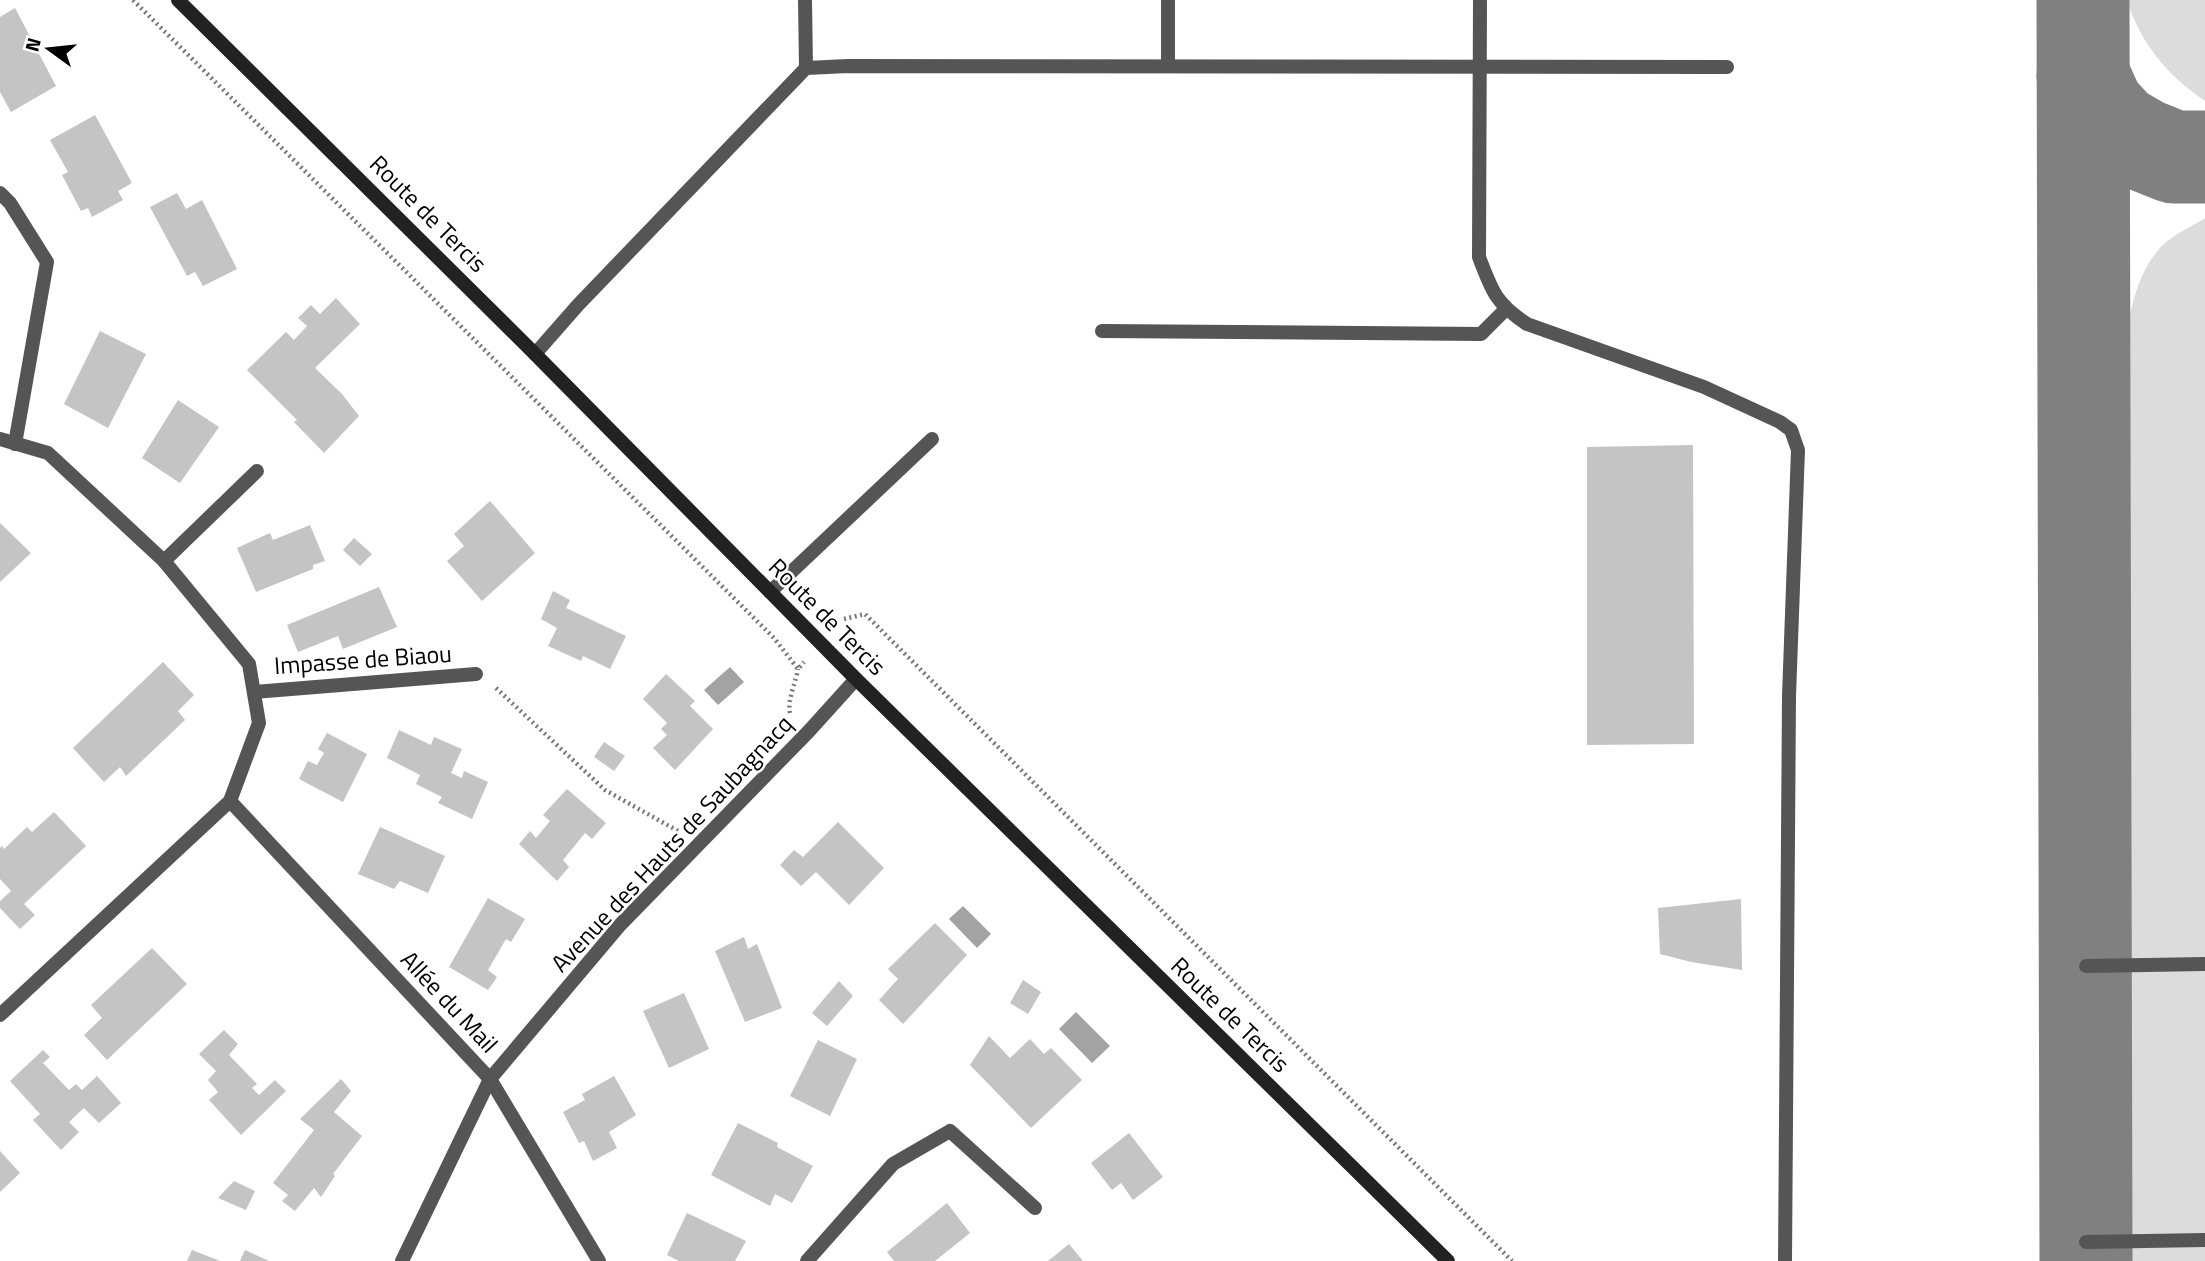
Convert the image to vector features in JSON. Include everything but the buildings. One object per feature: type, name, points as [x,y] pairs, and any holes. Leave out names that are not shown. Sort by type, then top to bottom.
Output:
[{"type":"main road","name":"Route de Tercis","points":[[178,0],[536,354],[856,679],[1448,1261]]},
{"type":"street","points":[[805,0],[806,68]]},
{"type":"street","points":[[1167,0],[1168,66]]},
{"type":"street","points":[[1480,0],[1479,257],[1492,291],[1506,310],[1527,324],[1704,387],[1780,422],[1791,430],[1798,450],[1789,696],[1785,1261]]},
{"type":"street","points":[[536,354],[578,305],[806,68],[1727,67]]},
{"type":"street","points":[[0,193],[10,203],[47,262],[15,444]]},
{"type":"street","points":[[1102,331],[1481,334],[1506,310]]},
{"type":"street","points":[[0,439],[48,453],[164,561],[249,664],[260,723],[230,801],[0,1015]]},
{"type":"street","points":[[770,592],[932,439]]},
{"type":"street","points":[[164,561],[257,471]]},
{"type":"street","name":"Impasse de Biaou","points":[[254,692],[476,674]]},
{"type":"street","name":"Avenue des Hauts de Saubagnacq","points":[[402,1261],[490,1079],[620,925],[856,679]]},
{"type":"street","name":"Allée du Mail","points":[[230,801],[490,1079],[599,1261]]},
{"type":"street","points":[[2086,966],[2205,964]]},
{"type":"street","points":[[807,1261],[892,1164],[950,1131],[1035,1208]]},
{"type":"street","points":[[2086,1242],[2205,1240]]},
{"type":"path","points":[[133,0],[764,628],[798,668]]},
{"type":"path","points":[[844,619],[865,614],[1511,1261]]},
{"type":"path","points":[[790,713],[788,705],[798,668],[804,662]]},
{"type":"path","points":[[476,674],[505,694],[605,790],[663,824],[701,841]]},
{"type":"shaded area","points":[[2127,0],[2205,0],[2205,101],[2179,81],[2157,57],[2139,30]]},
{"type":"shaded area","points":[[2205,218],[2205,1261],[2127,1261],[2125,342],[2136,293],[2151,259],[2169,240]]},
{"type":"shaded area","points":[[730,667],[744,682],[718,705],[704,690]]},
{"type":"shaded area","points":[[963,906],[991,934],[977,948],[949,919]]},
{"type":"shaded area","points":[[1076,1012],[1110,1046],[1092,1063],[1059,1029]]},
{"type":"taxiway","points":[[2083,0],[2086,1261]]},
{"type":"taxiway","points":[[2083,75],[2098,108],[2118,130],[2144,145],[2174,157],[2205,157]]}]
